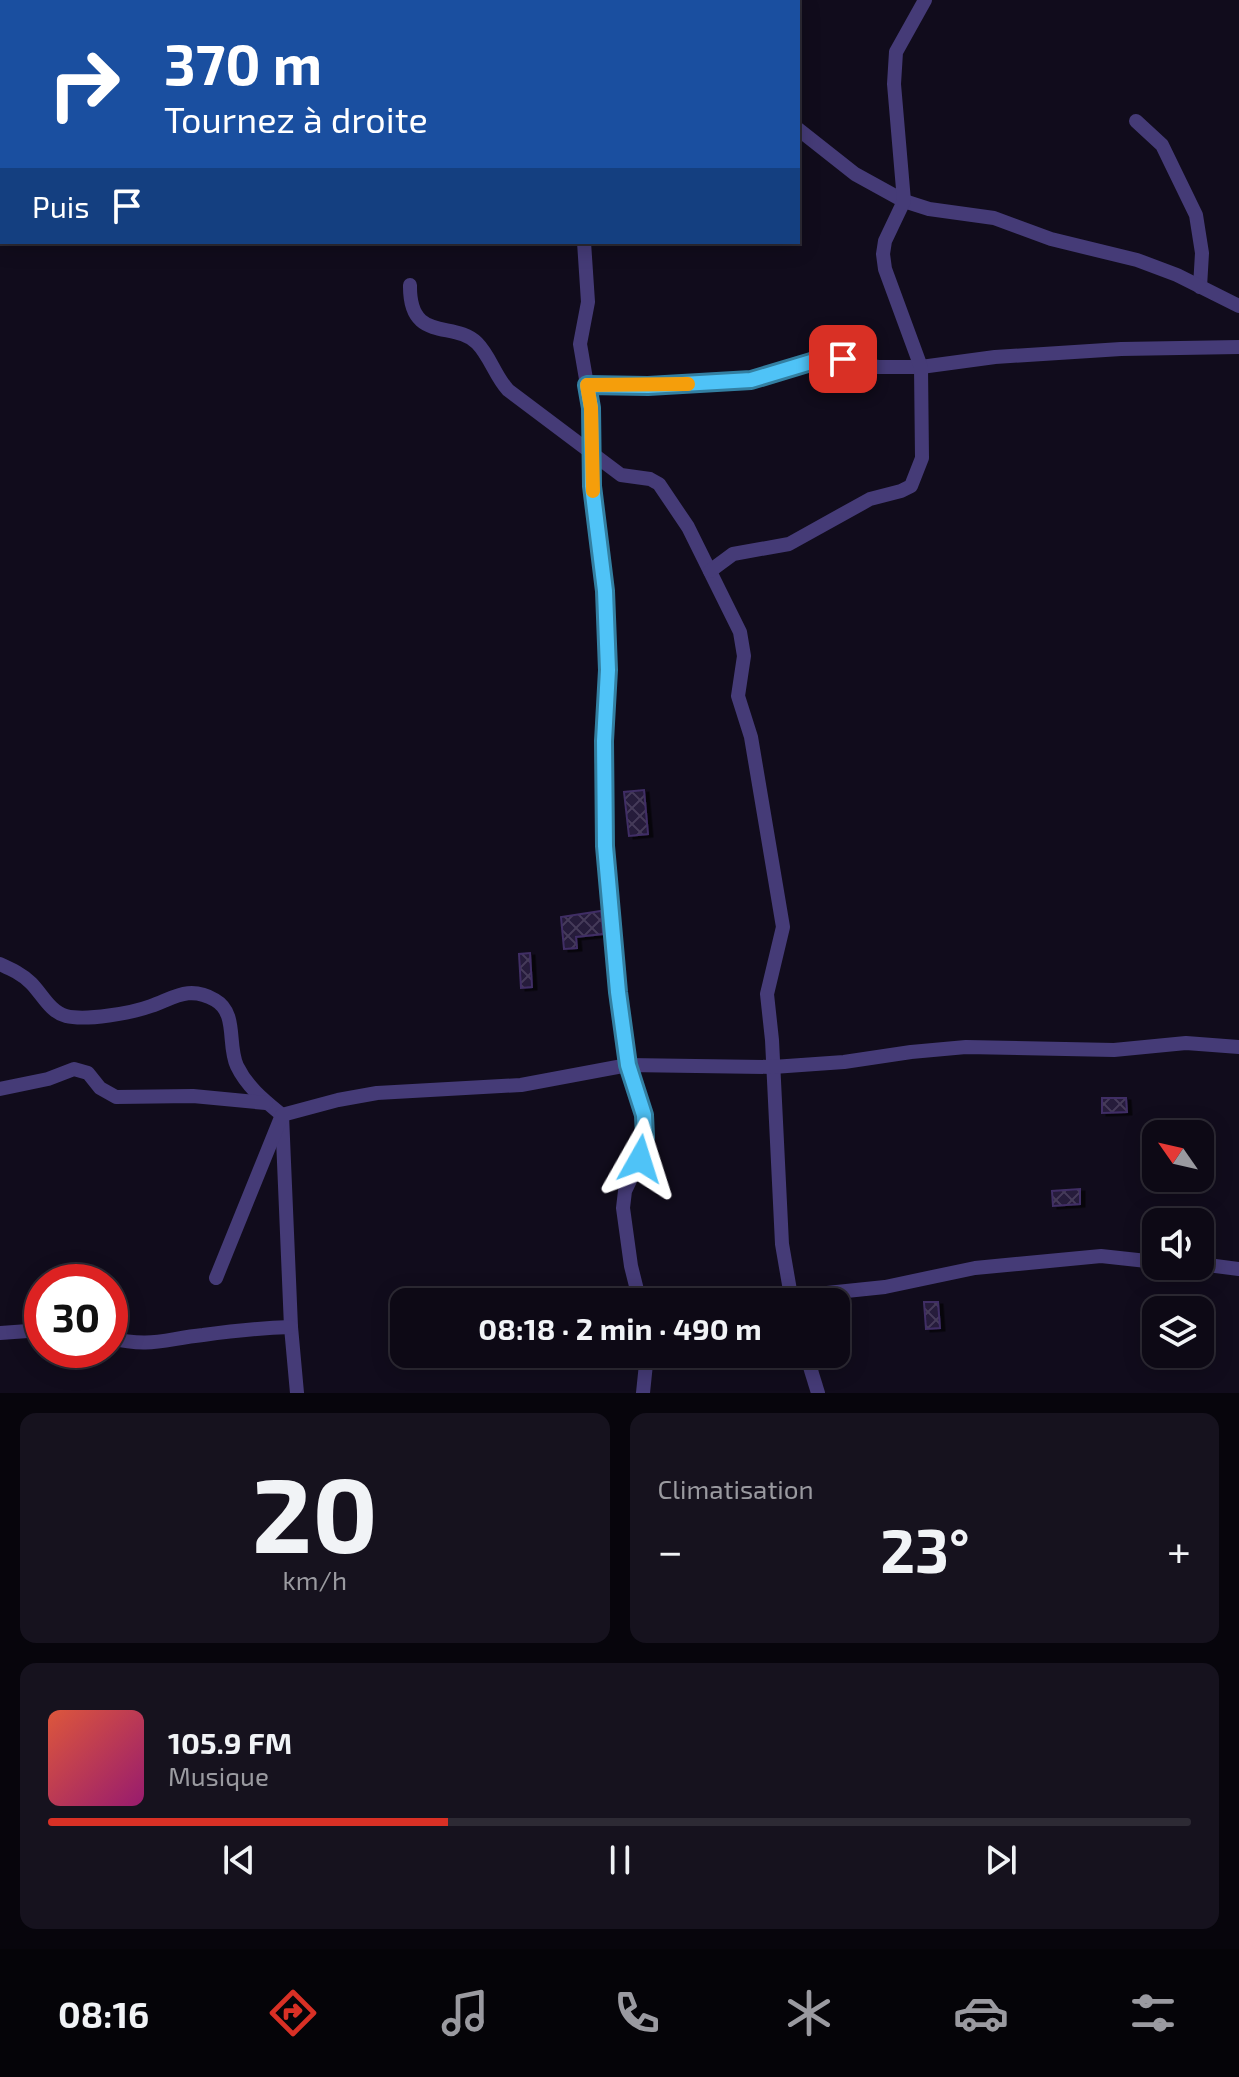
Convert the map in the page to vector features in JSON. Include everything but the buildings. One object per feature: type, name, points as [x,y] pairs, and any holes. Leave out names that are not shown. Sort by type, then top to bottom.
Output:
[{"type":"street","points":[[710,571],[733,554],[789,544],[870,499],[911,486],[922,458],[921,367],[885,269],[883,254],[891,225],[904,201],[894,65],[896,52],[925,0]]},
{"type":"street","points":[[1136,121],[1162,145],[1196,215],[1202,253],[1200,287]]},
{"type":"street","points":[[800,131],[855,174],[904,201],[929,209],[1003,221],[1051,239],[1137,260],[1177,275],[1239,306]]},
{"type":"street","points":[[584,244],[588,302],[580,344],[591,408],[592,486],[605,591],[608,670],[604,741],[605,846],[628,1065],[644,1115],[645,1137],[640,1159],[625,1191],[623,1208],[637,1288]]},
{"type":"street","points":[[410,285],[413,310],[423,321],[435,329],[468,336],[478,344],[508,390],[621,475],[650,479],[659,484],[688,527],[744,645],[738,696],[751,737],[782,908],[783,927],[767,994],[782,1244],[790,1288]]},
{"type":"street","points":[[587,385],[648,386],[751,380],[827,358],[878,367],[921,367],[995,357],[1121,349],[1239,347]]},
{"type":"street","points":[[0,964],[21,974],[55,1011],[66,1016],[126,1012],[149,1007],[178,994],[205,995],[227,1011],[236,1064],[256,1094],[282,1115],[291,1327],[297,1393]]},
{"type":"street","points":[[282,1115],[377,1093],[521,1085],[628,1065],[773,1067],[966,1047],[1114,1050],[1186,1043],[1239,1047]]},
{"type":"street","points":[[0,1089],[48,1079],[74,1069],[88,1073],[100,1088],[116,1097],[193,1096],[268,1103]]},
{"type":"street","points":[[216,1278],[282,1115]]},
{"type":"street","points":[[850,1291],[885,1287],[975,1268],[1101,1256],[1142,1260]]},
{"type":"street","points":[[1214,1266],[1239,1269]]},
{"type":"street","points":[[128,1342],[154,1344],[199,1335],[291,1327]]},
{"type":"street","points":[[0,1333],[24,1331]]},
{"type":"street","points":[[643,1393],[646,1368]]},
{"type":"street","points":[[810,1368],[818,1393]]},
{"type":"slow traffic","points":[[593,491],[591,408],[587,385],[688,384]]},
{"type":"route","points":[[640,1159],[645,1137],[644,1115],[628,1065],[605,846],[604,741],[608,670],[605,591],[592,486],[591,408],[587,385],[648,386],[751,380],[827,358],[843,359]]}]
